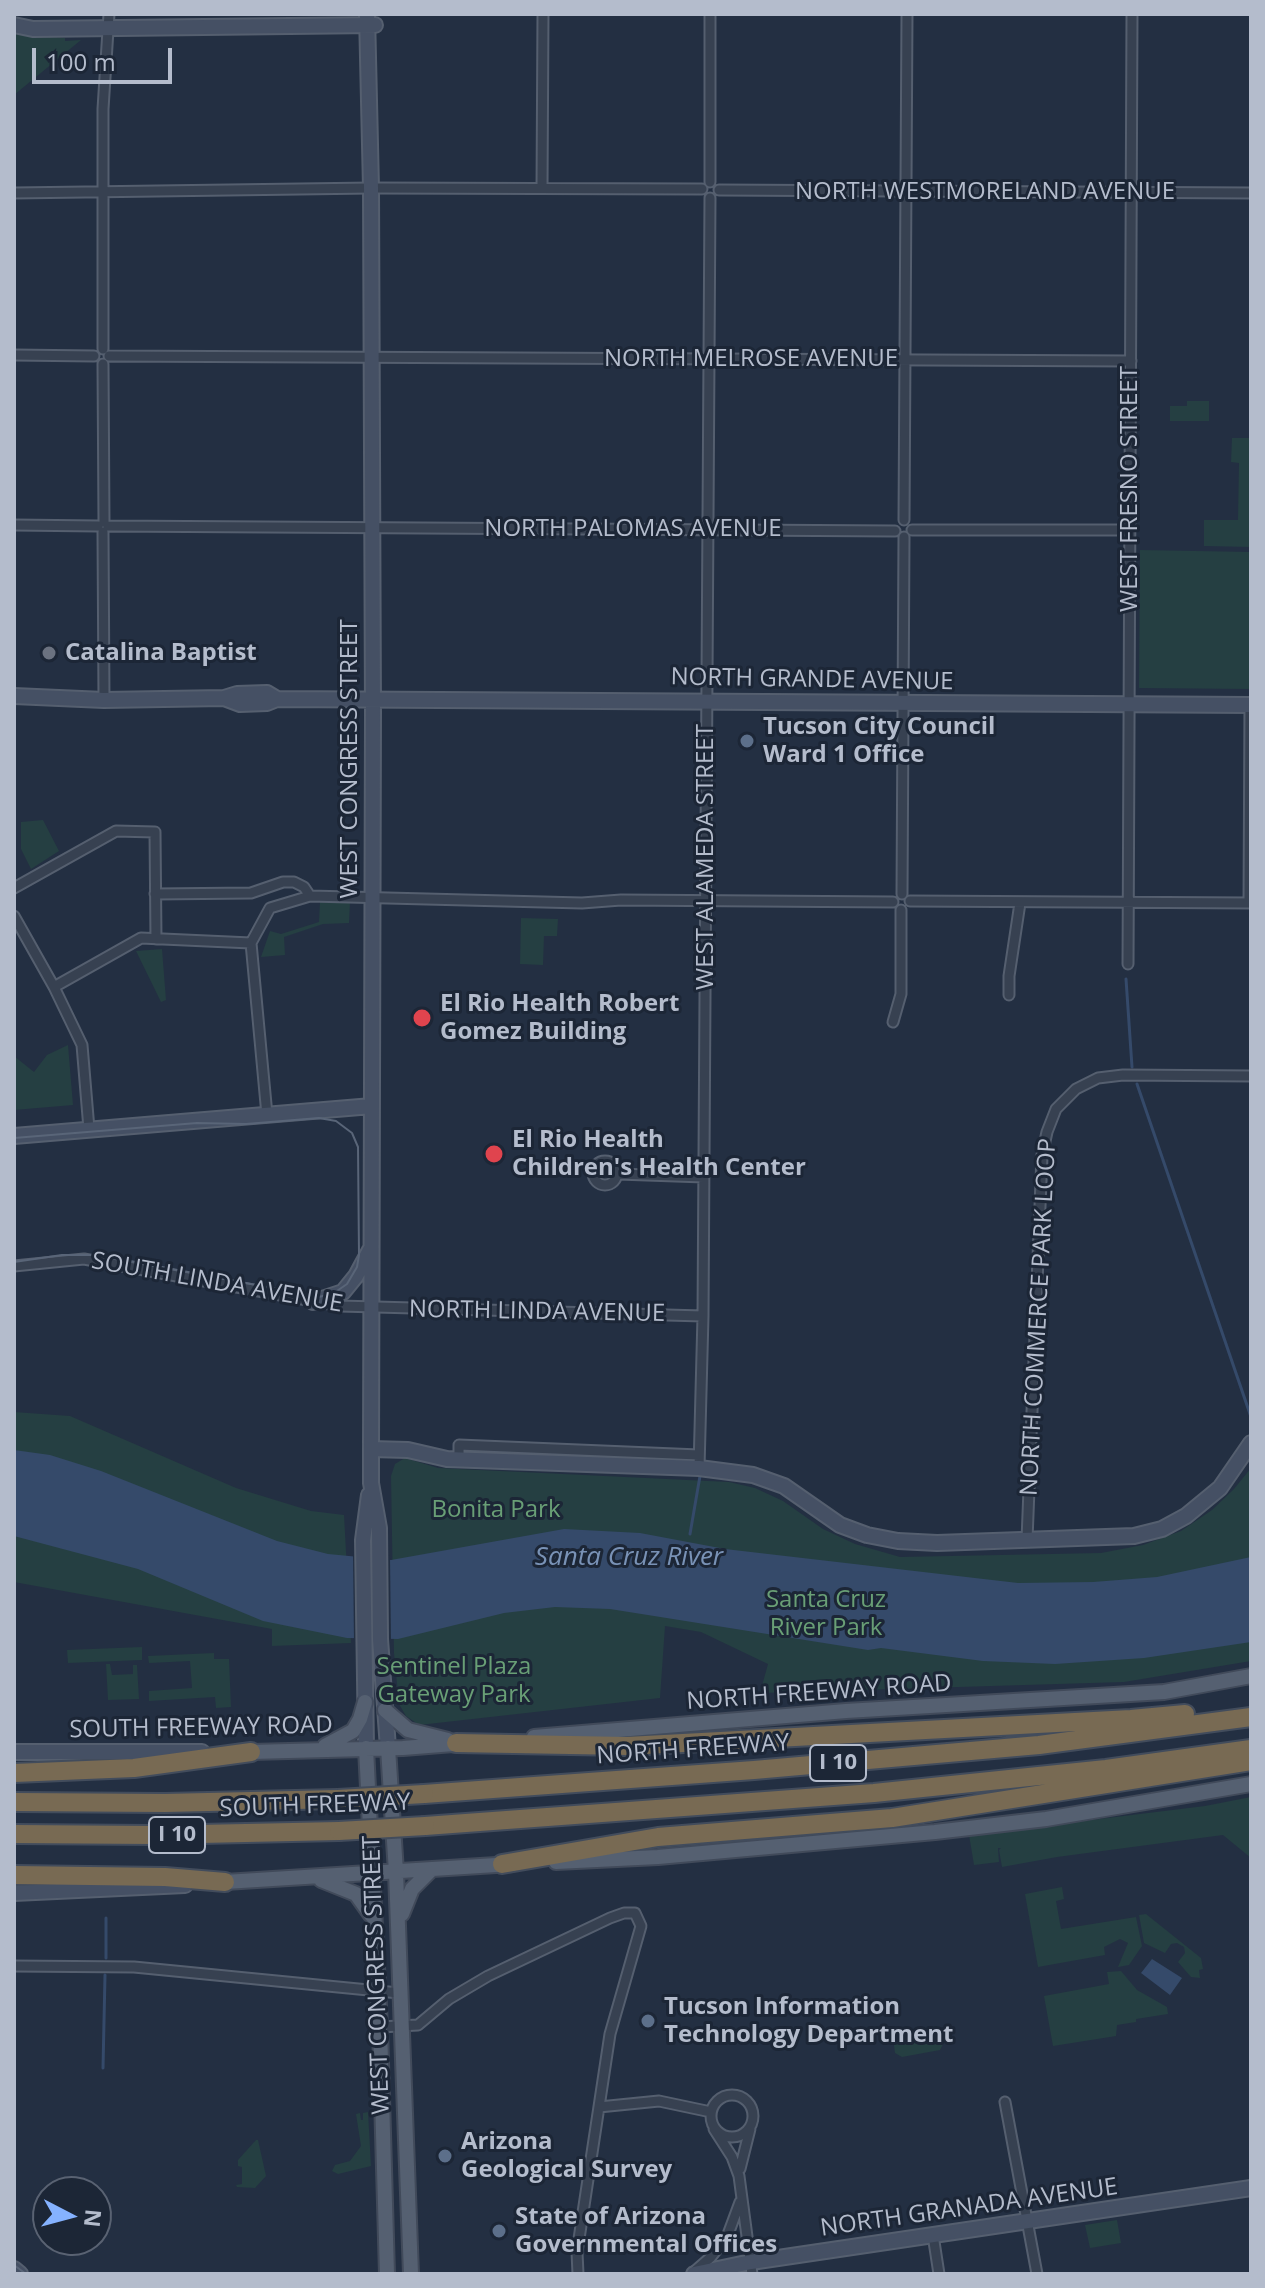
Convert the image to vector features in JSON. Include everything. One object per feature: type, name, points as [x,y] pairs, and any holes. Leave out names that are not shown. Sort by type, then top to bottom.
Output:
[{"type":"highway","points":[[456,1743],[541,1746],[694,1743],[1131,1719],[1251,1707]]},
{"type":"highway","name":"NORTH FREEWAY","points":[[424,1794],[1039,1745],[1251,1717]]},
{"type":"highway","name":"SOUTH FREEWAY","points":[[14,1834],[153,1835],[425,1826],[874,1793],[1106,1769],[1251,1749]]},
{"type":"highway","points":[[14,1773],[134,1768],[251,1752]]},
{"type":"highway","points":[[502,1864],[658,1837],[892,1818],[1251,1761]]},
{"type":"highway","name":"SOUTH FREEWAY","points":[[14,1802],[165,1803],[424,1794]]},
{"type":"highway","points":[[14,1875],[165,1877],[225,1882]]},
{"type":"main road","points":[[14,25],[33,29],[107,21],[372,23]]},
{"type":"main road","name":"WEST CONGRESS STREET","points":[[372,23],[371,1483],[363,1540],[366,1748],[380,2027],[387,2274]]},
{"type":"main road","points":[[14,696],[104,700]]},
{"type":"main road","name":"NORTH GRANDE AVENUE","points":[[104,700],[224,698],[240,704],[267,703],[277,699],[1251,705]]},
{"type":"main road","points":[[14,1136],[372,1106]]},
{"type":"main road","points":[[313,1302],[343,1292],[356,1276],[372,1246]]},
{"type":"main road","points":[[371,1449],[408,1450],[459,1459],[699,1461],[784,1486],[840,1525],[867,1535],[898,1541],[937,1543],[1134,1536],[1162,1529],[1186,1516],[1220,1488],[1251,1443]]},
{"type":"main road","name":"WEST CONGRESS STREET","points":[[371,1483],[379,1540],[380,1639],[396,1872],[411,2274]]},
{"type":"main road","name":"NORTH FREEWAY ROAD","points":[[388,1748],[846,1711],[1164,1692],[1251,1676]]},
{"type":"main road","points":[[317,1749],[353,1731],[365,1702]]},
{"type":"main road","points":[[385,1710],[408,1730],[456,1743]]},
{"type":"main road","name":"SOUTH FREEWAY ROAD","points":[[14,1752],[251,1752],[388,1748]]},
{"type":"main road","points":[[14,1893],[658,1857],[1046,1819],[1251,1784]]},
{"type":"main road","points":[[398,1934],[406,1898],[432,1869]]},
{"type":"main road","points":[[313,1878],[356,1894],[366,1905],[373,1923]]},
{"type":"main road","name":"NORTH GRANADA AVENUE","points":[[692,2274],[751,2268],[933,2235],[1251,2188]]},
{"type":"main road","points":[[14,2269],[20,2274]]},
{"type":"street","points":[[542,188],[543,14]]},
{"type":"street","points":[[14,193],[706,186],[715,184],[719,190],[717,195],[710,198],[703,195],[706,186],[710,14]]},
{"type":"street","points":[[904,520],[907,14]]},
{"type":"street","name":"WEST FRESNO STREET","points":[[1128,964],[1132,14]]},
{"type":"street","points":[[104,700],[102,356],[107,21]]},
{"type":"street","name":"NORTH WESTMORELAND AVENUE","points":[[719,190],[1251,193]]},
{"type":"street","name":"WEST ALAMEDA STREET","points":[[699,1461],[703,1316],[710,198]]},
{"type":"street","name":"NORTH MELROSE AVENUE","points":[[14,355],[1131,361]]},
{"type":"street","points":[[904,520],[909,522],[912,530]]},
{"type":"street","points":[[901,910],[908,907],[899,534],[896,524],[904,520]]},
{"type":"street","name":"NORTH PALOMAS AVENUE","points":[[14,525],[371,526],[899,534]]},
{"type":"street","points":[[912,530],[1130,530]]},
{"type":"street","points":[[899,534],[908,536],[912,530]]},
{"type":"street","points":[[893,902],[896,896],[1020,903],[1250,903],[1251,705]]},
{"type":"street","points":[[14,888],[116,831],[155,832],[156,939]]},
{"type":"street","points":[[155,894],[251,893],[283,882],[294,882],[304,887],[310,896]]},
{"type":"street","points":[[267,1115],[251,943],[270,908],[310,896],[582,903],[621,900],[893,902]]},
{"type":"street","points":[[893,902],[901,910]]},
{"type":"street","points":[[1009,995],[1020,903]]},
{"type":"street","points":[[893,1022],[901,994],[901,910]]},
{"type":"street","points":[[14,916],[82,1045],[89,1129]]},
{"type":"street","points":[[54,987],[141,938],[251,943]]},
{"type":"street","name":"NORTH COMMERCE PARK LOOP","points":[[1027,1540],[1042,1155],[1056,1109],[1076,1089],[1098,1078],[1123,1075],[1251,1076]]},
{"type":"street","points":[[618,1174],[704,1177]]},
{"type":"street","name":"SOUTH LINDA AVENUE","points":[[14,1266],[84,1259],[313,1302],[372,1308]]},
{"type":"street","name":"NORTH LINDA AVENUE","points":[[372,1308],[703,1316]]},
{"type":"street","points":[[380,2027],[422,2023],[461,1991],[544,1948],[624,1913],[635,1913],[641,1926],[614,2012],[577,2252],[578,2274]]},
{"type":"street","points":[[14,1966],[134,1967],[399,1993]]},
{"type":"street","points":[[739,2176],[753,2113],[747,2101],[727,2095],[711,2112],[714,2129],[732,2157],[739,2176],[751,2268]]},
{"type":"street","points":[[599,2107],[659,2101],[711,2112]]},
{"type":"street","points":[[1005,2102],[1037,2274]]},
{"type":"street","points":[[714,2129],[733,2138],[746,2133],[750,2127]]},
{"type":"street","points":[[692,2274],[727,2237],[739,2208],[741,2190]]},
{"type":"street","points":[[933,2235],[939,2274]]},
{"type":"green space","points":[[14,34],[65,38],[65,41],[81,40],[14,95]]},
{"type":"green space","points":[[1187,401],[1209,401],[1209,421],[1170,421],[1170,406],[1187,406]]},
{"type":"green space","points":[[1232,438],[1251,438],[1251,547],[1204,546],[1204,520],[1238,520],[1239,463],[1231,462]]},
{"type":"green space","points":[[1140,550],[1251,552],[1251,689],[1139,688]]},
{"type":"green space","points":[[43,820],[59,851],[31,869],[21,849],[21,822]]},
{"type":"green space","points":[[320,902],[350,902],[349,923],[323,924],[284,937],[285,955],[261,957],[270,931],[281,934],[319,922]]},
{"type":"green space","points":[[521,918],[558,919],[557,936],[544,936],[543,965],[520,964]]},
{"type":"green space","points":[[162,949],[166,1000],[161,1002],[136,951]]},
{"type":"green space","points":[[68,1045],[73,1105],[14,1110],[14,1056],[34,1072],[47,1055]]},
{"type":"green space","points":[[14,1412],[70,1416],[236,1488],[311,1511],[344,1515],[351,1643],[272,1646],[272,1629],[14,1582]]},
{"type":"green space","name":"Santa Cruz River Park","points":[[405,1458],[438,1468],[729,1482],[755,1488],[783,1501],[823,1529],[855,1544],[900,1557],[1101,1553],[1143,1545],[1181,1531],[1212,1510],[1251,1468],[1251,1661],[1124,1682],[760,1693],[768,1664],[701,1632],[665,1626],[660,1698],[419,1725],[406,1716],[399,1704],[394,1653],[391,1476],[395,1464]]},
{"type":"green space","points":[[142,1647],[142,1660],[68,1663],[67,1650]]},
{"type":"green space","points":[[214,1653],[214,1659],[229,1659],[231,1707],[216,1708],[215,1697],[149,1701],[149,1691],[192,1688],[190,1661],[149,1663],[148,1656]]},
{"type":"green space","points":[[106,1664],[110,1664],[112,1675],[133,1674],[133,1665],[137,1665],[139,1699],[108,1700]]},
{"type":"green space","points":[[1251,1797],[1251,1858],[1223,1835],[1002,1867],[1001,1848],[998,1848],[999,1862],[974,1865],[969,1835],[1205,1806]]},
{"type":"green space","points":[[1062,1887],[1064,1899],[1056,1901],[1061,1929],[1136,1917],[1142,1946],[1129,1965],[1118,1967],[1128,1943],[1120,1939],[1104,1947],[1105,1955],[1038,1967],[1025,1894]]},
{"type":"green space","points":[[1146,1914],[1201,1958],[1203,1969],[1199,1970],[1200,1978],[1191,1977],[1178,1962],[1185,1953],[1184,1947],[1171,1944],[1165,1953],[1144,1943],[1139,1915]]},
{"type":"green space","points":[[1121,1971],[1137,1990],[1167,2007],[1168,2014],[1117,2025],[1116,2036],[1053,2046],[1044,1996],[1109,1984],[1107,1972]]},
{"type":"green space","points":[[940,2027],[943,2044],[940,2050],[902,2057],[895,2053],[893,2038],[896,2033]]},
{"type":"green space","points":[[368,2112],[371,2166],[338,2174],[332,2171],[335,2165],[350,2161],[361,2146],[356,2114],[360,2113],[363,2120],[363,2113]]},
{"type":"green space","points":[[256,2140],[266,2176],[255,2188],[237,2187],[242,2184],[242,2167],[238,2166],[238,2160]]},
{"type":"green space","points":[[1117,2220],[1121,2243],[1090,2248],[1085,2225]]},
{"type":"water","name":"Santa Cruz River","points":[[14,1450],[50,1455],[101,1471],[277,1541],[328,1554],[391,1560],[564,1529],[640,1533],[725,1549],[1018,1583],[1157,1577],[1251,1557],[1251,1642],[1144,1658],[1055,1664],[983,1661],[881,1648],[868,1650],[610,1609],[555,1607],[504,1613],[398,1639],[347,1638],[263,1621],[138,1569],[14,1536]]},
{"type":"water","points":[[1152,1959],[1182,1978],[1170,1995],[1141,1973]]},
{"type":"pier","points":[[353,1552],[390,1556],[391,1643],[354,1642]]},
{"type":"waterway","points":[[1126,979],[1132,1067]]},
{"type":"waterway","points":[[1137,1084],[1251,1417]]},
{"type":"waterway","points":[[690,1534],[700,1476]]},
{"type":"waterway","points":[[106,1918],[106,1958]]},
{"type":"waterway","points":[[103,2068],[105,1975]]},
{"type":"tram line","points":[[14,1138],[197,1123],[246,1124],[319,1118],[336,1121],[352,1133],[358,1147],[359,1255],[357,1267],[347,1284],[334,1293],[319,1297],[99,1255],[62,1255],[14,1262]]},
{"type":"tram line","points":[[14,2265],[26,2274]]},
{"type":"place","name":"Catalina Baptist","points":[[49,653]]},
{"type":"place","name":"Tucson City Council Ward 1 Office","points":[[747,741]]},
{"type":"place","name":"El Rio Health Robert Gomez Building","points":[[422,1018]]},
{"type":"place","name":"El Rio Health Children's Health Center","points":[[494,1154]]},
{"type":"place","name":"Tucson Information Technology Department","points":[[648,2021]]},
{"type":"place","name":"Arizona Geological Survey","points":[[445,2156]]},
{"type":"place","name":"State of Arizona Governmental Offices","points":[[499,2231]]},
{"type":"park label","name":"Bonita Park","points":[[496,1510]]},
{"type":"park label","name":"Sentinel Plaza Gateway Park","points":[[454,1681]]}]
